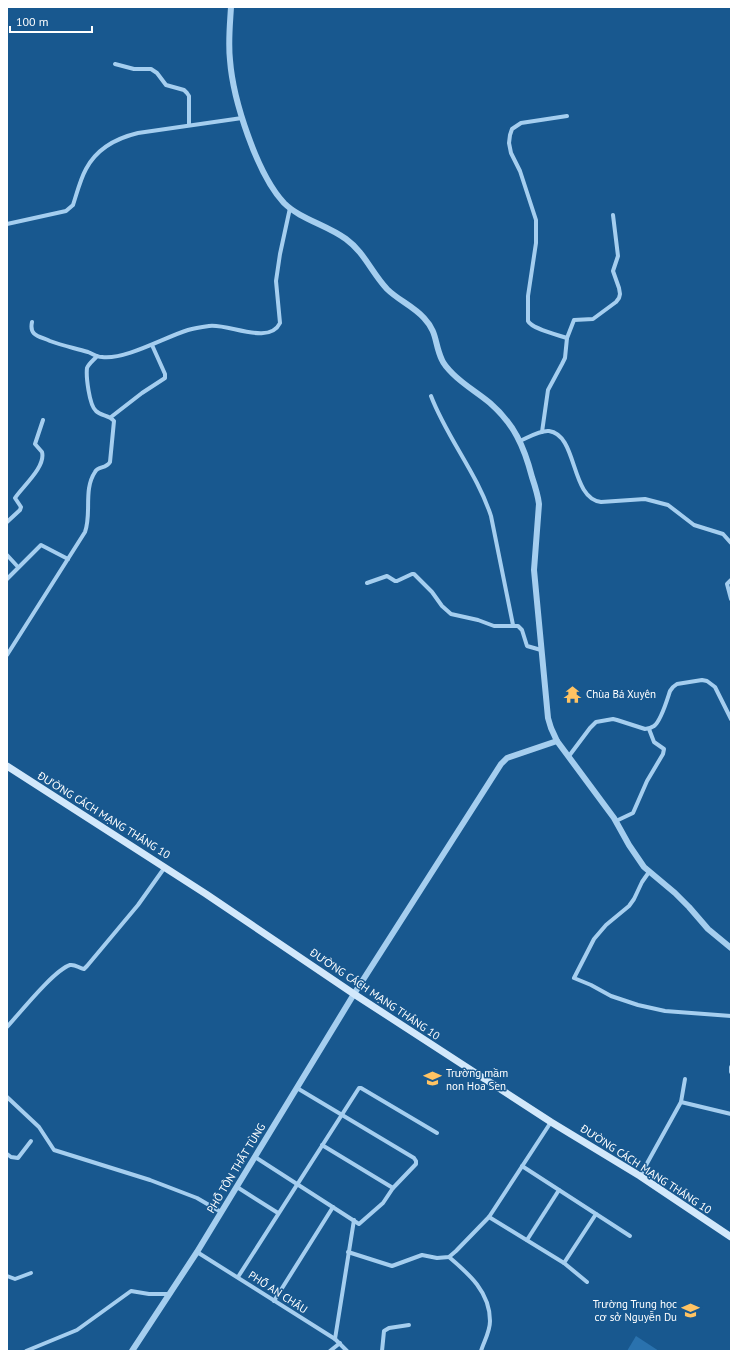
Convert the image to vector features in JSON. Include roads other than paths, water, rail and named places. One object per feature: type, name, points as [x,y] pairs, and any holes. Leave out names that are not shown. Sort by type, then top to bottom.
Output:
[{"type":"main road","name":"ĐƯỜNG CÁCH MẠNG THÁNG 10","points":[[7,766],[165,867],[354,994],[551,1122],[640,1176],[731,1237]]},
{"type":"street","points":[[231,7],[229,58],[242,118],[262,169],[277,194],[290,208],[337,232],[365,257],[386,288],[393,295],[414,308],[431,327],[436,336],[442,359],[446,366],[454,375],[496,410],[514,429],[526,454],[538,500],[534,570],[548,718],[557,741],[616,821],[629,845],[644,867],[675,893],[708,929],[731,948]]},
{"type":"street","points":[[115,64],[134,69],[151,68],[158,73],[166,85],[184,90],[189,96],[189,126]]},
{"type":"street","points":[[567,116],[521,122],[512,129],[509,143],[511,153],[526,188],[536,224],[536,243],[528,296],[528,321],[529,324],[534,327],[567,338]]},
{"type":"street","points":[[7,224],[70,208],[73,205],[85,170],[90,162],[110,143],[124,136],[242,118]]},
{"type":"street","points":[[32,322],[31,329],[34,334],[62,346],[88,352],[105,358],[152,345],[188,330],[210,326],[224,326],[257,334],[272,332],[280,323],[276,281],[290,208]]},
{"type":"street","points":[[542,432],[546,396],[562,364],[567,338],[574,320],[593,318],[616,302],[619,298],[619,288],[613,271],[618,256],[613,215]]},
{"type":"street","points":[[111,417],[142,393],[165,378],[165,374],[152,345]]},
{"type":"street","points":[[8,651],[68,559],[87,526],[88,495],[94,473],[99,468],[106,466],[110,462],[115,423],[111,417],[98,412],[92,407],[91,403],[87,370],[97,356]]},
{"type":"street","points":[[431,396],[438,414],[472,472],[487,503],[491,516],[513,625]]},
{"type":"street","points":[[7,522],[20,510],[21,507],[15,498],[33,477],[42,459],[42,452],[35,444],[43,420]]},
{"type":"street","points":[[520,441],[542,432],[548,431],[555,433],[561,437],[564,442],[586,493],[595,501],[645,499],[668,505],[694,525],[723,534],[731,543]]},
{"type":"street","points":[[7,579],[41,545],[68,559]]},
{"type":"street","points":[[7,556],[18,567]]},
{"type":"street","points":[[367,583],[387,576],[397,581],[414,574],[451,614],[498,626],[513,625],[522,630],[527,646],[541,650]]},
{"type":"street","points":[[731,580],[727,584],[731,598]]},
{"type":"street","points":[[568,756],[596,722],[613,719],[649,729],[654,726],[658,722],[670,691],[677,684],[702,680],[707,681],[715,687],[731,719]]},
{"type":"street","points":[[616,821],[633,813],[647,781],[663,754],[664,750],[654,742],[649,729]]},
{"type":"street","name":"PHỐ TÔN THẤT TÙNG","points":[[132,1351],[197,1252],[354,994],[501,764],[508,758],[557,741]]},
{"type":"street","points":[[7,1027],[56,974],[71,965],[84,969],[87,966],[138,905],[165,867]]},
{"type":"street","points":[[649,872],[642,882],[634,900],[606,925],[594,939],[574,978],[591,984],[611,996],[638,1005],[664,1011],[731,1016]]},
{"type":"street","points":[[731,1067],[731,1072]]},
{"type":"street","points":[[640,1176],[681,1102],[685,1079]]},
{"type":"street","points":[[255,1157],[359,1224],[383,1203],[393,1188],[416,1164],[416,1160],[297,1088]]},
{"type":"street","points":[[238,1277],[357,1090],[362,1088],[437,1133]]},
{"type":"street","points":[[7,1097],[40,1127],[54,1150],[150,1180],[197,1198],[221,1212]]},
{"type":"street","points":[[681,1102],[731,1114]]},
{"type":"street","points":[[348,1252],[392,1266],[422,1255],[443,1258],[449,1257],[489,1217],[551,1122]]},
{"type":"street","points":[[7,1154],[11,1157],[18,1158],[31,1141]]},
{"type":"street","points":[[322,1144],[393,1188]]},
{"type":"street","points":[[522,1166],[630,1236]]},
{"type":"street","points":[[236,1187],[278,1213]]},
{"type":"street","points":[[526,1240],[559,1190]]},
{"type":"street","points":[[274,1300],[333,1207]]},
{"type":"street","points":[[564,1263],[596,1214]]},
{"type":"street","points":[[489,1217],[564,1263],[587,1282]]},
{"type":"street","points":[[335,1339],[354,1220]]},
{"type":"street","name":"PHỐ AN CHÂU","points":[[197,1252],[335,1339],[347,1351]]},
{"type":"street","points":[[449,1257],[471,1276],[483,1292],[488,1306],[490,1321],[481,1351]]},
{"type":"street","points":[[7,1276],[15,1279],[31,1273]]},
{"type":"street","points":[[26,1351],[76,1330],[131,1291],[149,1294],[169,1294]]},
{"type":"street","points":[[382,1351],[384,1331],[390,1328],[409,1325]]},
{"type":"street","points":[[330,1351],[340,1343]]},
{"type":"place","name":"Chùa Bá Xuyên","points":[[573,694]]},
{"type":"place","name":"Trường mầm non Hoa Sen","points":[[433,1079]]},
{"type":"place","name":"Trường Trung học cơ sở Nguyễn Du","points":[[690,1310]]}]
